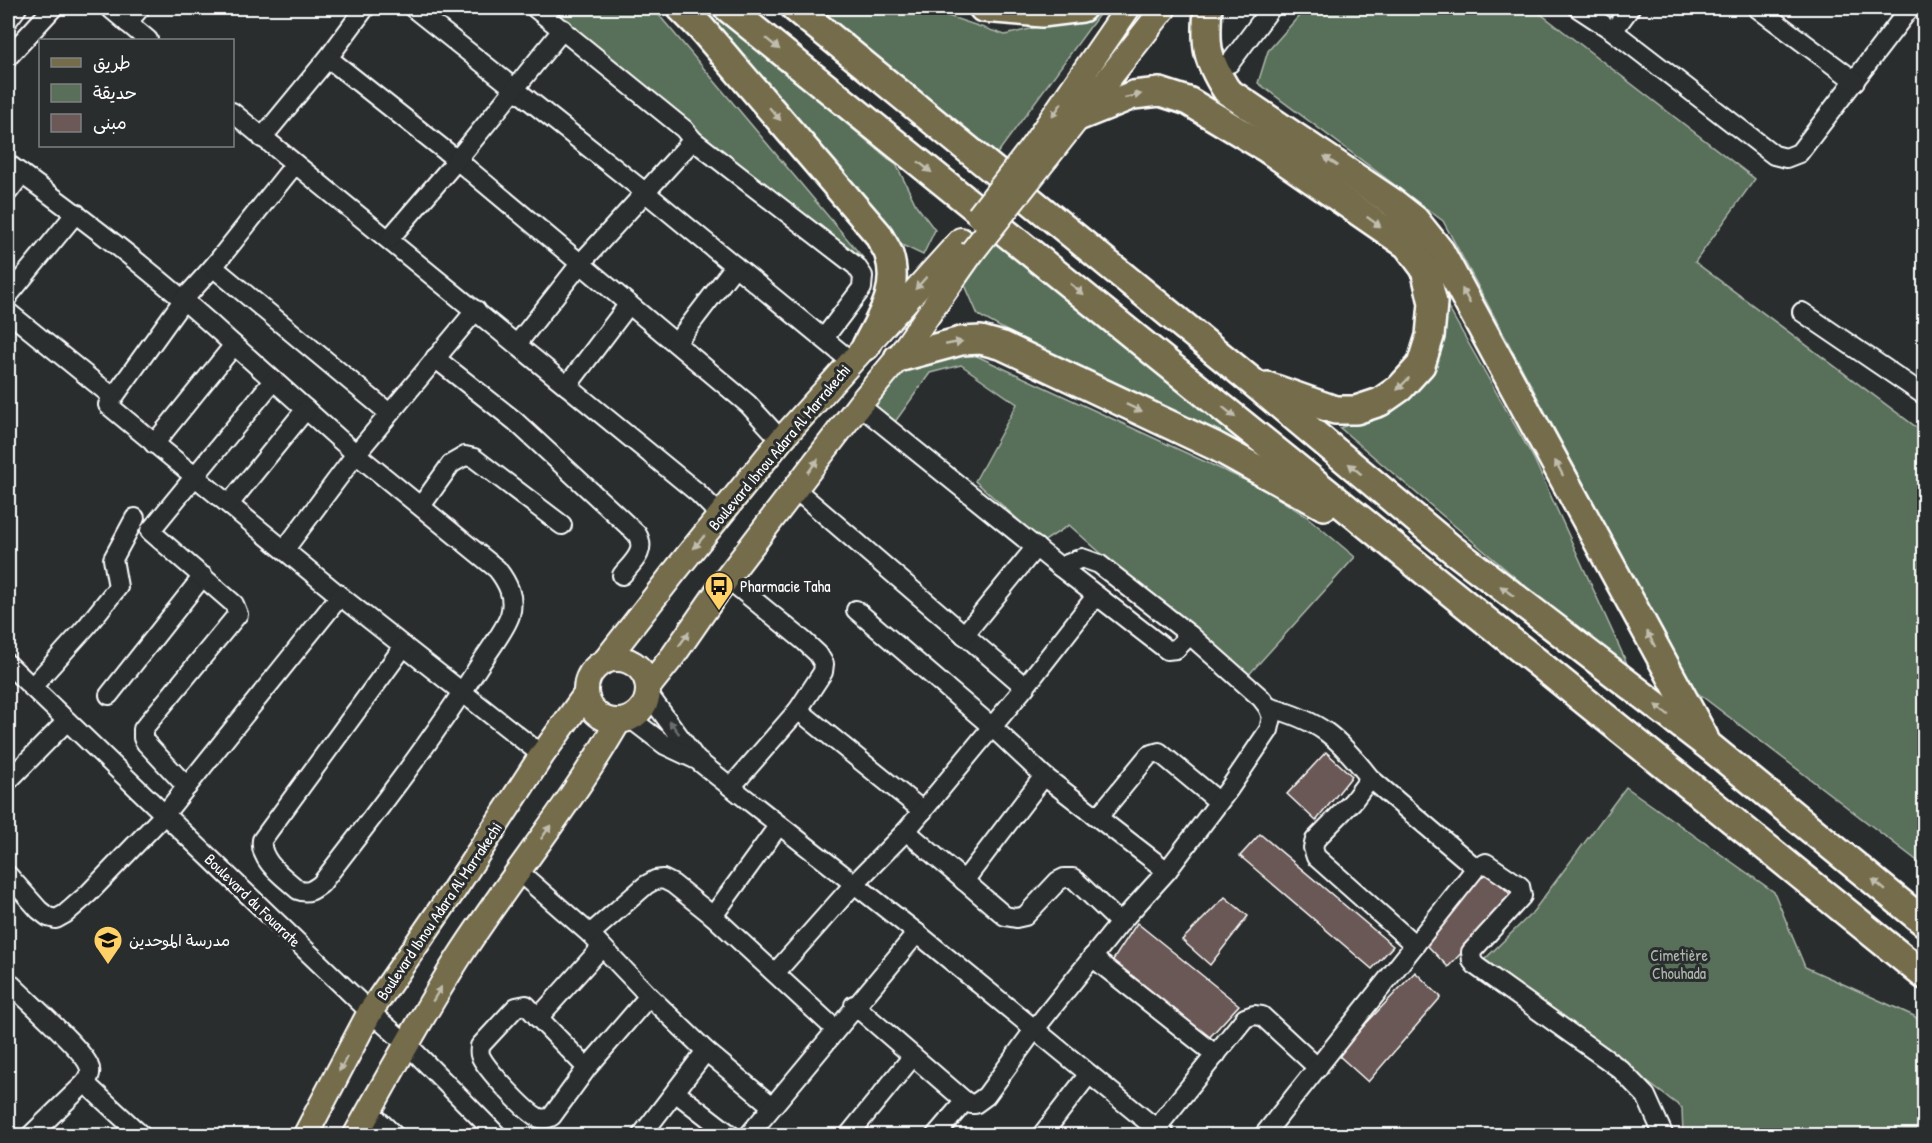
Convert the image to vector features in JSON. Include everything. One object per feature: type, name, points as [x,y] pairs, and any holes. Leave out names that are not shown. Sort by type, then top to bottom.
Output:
[{"type":"highway","points":[[681,8],[701,28],[878,234],[889,254],[893,280],[888,305],[859,354]]},
{"type":"highway","points":[[728,8],[1924,975]]},
{"type":"highway","points":[[795,8],[1249,379],[1452,549],[1709,746],[1924,922]]},
{"type":"highway","points":[[983,8],[1042,14],[1082,8]]},
{"type":"highway","points":[[1208,8],[1205,39],[1213,69],[1227,91],[1392,202],[1415,220],[1440,250],[1709,746]]},
{"type":"highway","points":[[1078,117],[1133,94],[1160,92],[1188,101],[1266,148],[1407,245],[1425,269],[1433,303],[1430,336],[1421,365],[1400,388],[1380,402],[1356,410],[1335,410],[1249,379]]},
{"type":"highway","points":[[898,358],[961,341],[981,340],[1003,345],[1215,446],[1323,506],[1424,572]]},
{"type":"main road","points":[[355,1136],[460,957],[588,771],[625,721],[639,713],[646,705],[649,690],[728,578],[859,405],[898,358],[966,246],[1040,151],[1128,8]]},
{"type":"main road","points":[[1040,151],[1078,117],[1164,8]]},
{"type":"main road","name":"Boulevard Ibnou Adara Al Marrakechi","points":[[605,661],[781,440],[859,354],[966,246]]},
{"type":"main road","points":[[625,721],[607,720],[589,705],[586,694],[590,674],[605,661],[616,658],[628,660],[638,666],[645,675],[649,690]]},
{"type":"main road","name":"Boulevard Ibnou Adara Al Marrakechi","points":[[305,1136],[370,1012],[542,755],[586,694]]},
{"type":"street","points":[[8,20],[17,8]]},
{"type":"street","points":[[8,57],[53,8]]},
{"type":"street","points":[[110,8],[147,39]]},
{"type":"street","points":[[127,22],[140,8]]},
{"type":"street","points":[[262,138],[328,58],[365,8]]},
{"type":"street","points":[[413,8],[824,338],[859,354]]},
{"type":"street","points":[[535,8],[684,129],[693,140],[856,266],[863,276],[862,288],[824,338]]},
{"type":"street","points":[[1230,63],[1271,8]]},
{"type":"street","points":[[1578,8],[1613,31],[1774,155],[1786,158],[1798,153],[1910,8]]},
{"type":"street","points":[[1613,31],[1630,8]]},
{"type":"street","points":[[1757,8],[1855,81]]},
{"type":"street","points":[[389,239],[457,160],[563,29]]},
{"type":"street","points":[[328,58],[457,160],[676,343],[748,404],[781,440]]},
{"type":"street","points":[[234,114],[698,493],[721,516]]},
{"type":"street","points":[[517,344],[580,264],[693,140]]},
{"type":"street","points":[[296,164],[213,267],[184,299],[108,405],[340,596],[542,755]]},
{"type":"street","points":[[8,192],[15,169],[76,213],[184,299],[356,454],[497,569],[506,580],[512,602],[509,617],[462,692],[382,805],[321,884],[309,892],[298,890],[262,853],[262,840],[404,646]]},
{"type":"street","points":[[8,296],[76,213]]},
{"type":"street","points":[[676,343],[735,266]]},
{"type":"street","points":[[213,267],[389,413]]},
{"type":"street","points":[[567,386],[629,304]]},
{"type":"street","points":[[285,549],[356,454],[476,310]]},
{"type":"street","points":[[8,312],[113,398]]},
{"type":"street","points":[[1802,312],[1924,396]]},
{"type":"street","points":[[154,444],[234,345]]},
{"type":"street","points":[[435,358],[515,421],[637,534],[642,546],[639,554],[622,575]]},
{"type":"street","points":[[187,787],[146,743],[142,734],[143,729],[238,614],[234,604],[150,531],[273,381]]},
{"type":"street","points":[[859,405],[1096,596],[1167,650],[1176,650],[1190,635]]},
{"type":"street","points":[[229,504],[306,409]]},
{"type":"street","points":[[421,506],[451,464],[465,456],[474,458],[562,525]]},
{"type":"street","points":[[795,489],[1025,687]]},
{"type":"street","points":[[32,687],[87,626],[118,587],[113,559],[135,518]]},
{"type":"street","points":[[964,635],[1036,547]]},
{"type":"street","points":[[854,1005],[965,1101],[975,1104],[986,1096],[1034,1030],[1092,957],[1167,871],[1219,802],[1269,729],[1272,717],[1268,707],[1190,635],[1099,564],[1082,558],[1060,567]]},
{"type":"street","points":[[109,695],[203,576]]},
{"type":"street","points":[[728,578],[804,641],[818,654],[824,664],[823,672],[798,710],[731,787]]},
{"type":"street","points":[[8,875],[48,917],[56,919],[65,914],[88,894],[164,815],[340,596]]},
{"type":"street","points":[[776,972],[906,831],[1025,687],[1096,596]]},
{"type":"street","points":[[856,610],[991,726],[1044,776],[1167,871]]},
{"type":"street","name":"Boulevard du Fouarate","points":[[8,664],[370,1012],[407,1044],[498,1136]]},
{"type":"street","points":[[649,690],[697,760]]},
{"type":"street","points":[[1268,707],[1296,714],[1315,724],[1349,752],[1370,778],[1476,868]]},
{"type":"street","points":[[798,710],[923,811]]},
{"type":"street","points":[[8,781],[67,721]]},
{"type":"street","points":[[625,721],[665,745],[697,760],[917,933],[1157,1133],[1245,1018],[1254,1015],[1262,1016],[1318,1068]]},
{"type":"street","points":[[1098,817],[1149,754],[1154,752],[1159,752],[1219,802]]},
{"type":"street","points":[[964,881],[1044,776]]},
{"type":"street","points":[[1370,778],[1353,801],[1315,840],[1313,849],[1316,857],[1415,945]]},
{"type":"street","points":[[713,916],[779,825]]},
{"type":"street","points":[[906,831],[1005,916],[1016,918],[1025,916],[1058,881],[1073,878],[1120,923]]},
{"type":"street","points":[[1263,1136],[1476,868],[1482,864],[1490,864],[1520,886],[1522,896],[1472,952],[1472,961],[1620,1069],[1646,1096],[1664,1136]]},
{"type":"street","points":[[519,872],[596,941],[706,1051],[772,1106]]},
{"type":"street","points":[[538,1018],[596,941],[636,893],[655,880],[663,879],[673,884],[713,916],[835,1029]]},
{"type":"street","points":[[748,1136],[854,1005],[917,933]]},
{"type":"street","points":[[1092,957],[1216,1055]]},
{"type":"street","points":[[8,981],[85,1059],[90,1072],[85,1083],[30,1136]]},
{"type":"street","points":[[587,1068],[526,1005],[520,1005],[486,1037],[480,1046],[481,1057],[499,1081],[529,1112],[547,1119],[552,1116],[587,1068],[649,996]]},
{"type":"street","points":[[641,1136],[706,1051]]},
{"type":"street","points":[[854,1133],[913,1056]]},
{"type":"street","points":[[1041,1136],[1089,1074]]},
{"type":"street","points":[[85,1083],[142,1136]]},
{"type":"street","points":[[675,1092],[732,1136]]},
{"type":"street","points":[[935,1136],[965,1101]]},
{"type":"street","points":[[369,1111],[395,1136]]},
{"type":"green space","points":[[544,8],[653,8],[865,260],[844,254]]},
{"type":"green space","points":[[694,8],[709,8],[897,166],[916,205],[935,230],[923,255],[887,238]]},
{"type":"green space","points":[[810,8],[924,8],[1005,35],[1101,12],[994,158]]},
{"type":"green space","points":[[1306,8],[1533,8],[1755,179],[1695,262],[1924,433],[1924,866],[1695,691],[1443,221],[1258,83],[1268,51]]},
{"type":"green space","points":[[998,239],[1261,455],[1069,365],[978,315],[965,285]]},
{"type":"green space","points":[[1444,300],[1534,459],[1634,679],[1340,428],[1401,405],[1434,370]]},
{"type":"green space","points":[[966,351],[1264,489],[1306,516],[1355,557],[1244,680],[1069,525],[1043,542],[975,481],[1017,404],[961,365],[930,373],[895,422],[871,403],[891,376],[938,355]]},
{"type":"green space","name":"Cimetière Chouhada","points":[[1626,787],[1774,892],[1805,967],[1914,1016],[1924,1025],[1924,1135],[1683,1135],[1682,1108],[1484,960],[1532,913]]},
{"type":"building","points":[[1326,752],[1352,776],[1316,821],[1287,794]]},
{"type":"building","points":[[1260,834],[1393,946],[1372,969],[1240,856]]},
{"type":"building","points":[[1487,871],[1514,898],[1448,967],[1423,941]]},
{"type":"building","points":[[1225,897],[1248,916],[1210,965],[1182,940]]},
{"type":"building","points":[[1137,923],[1239,1005],[1208,1039],[1111,963]]},
{"type":"building","points":[[1415,972],[1441,997],[1368,1082],[1337,1054]]},
{"type":"place","name":"Pharmacie Taha","points":[[719,612]]},
{"type":"place","name":"مدرسة الموحدين","points":[[108,966]]}]
